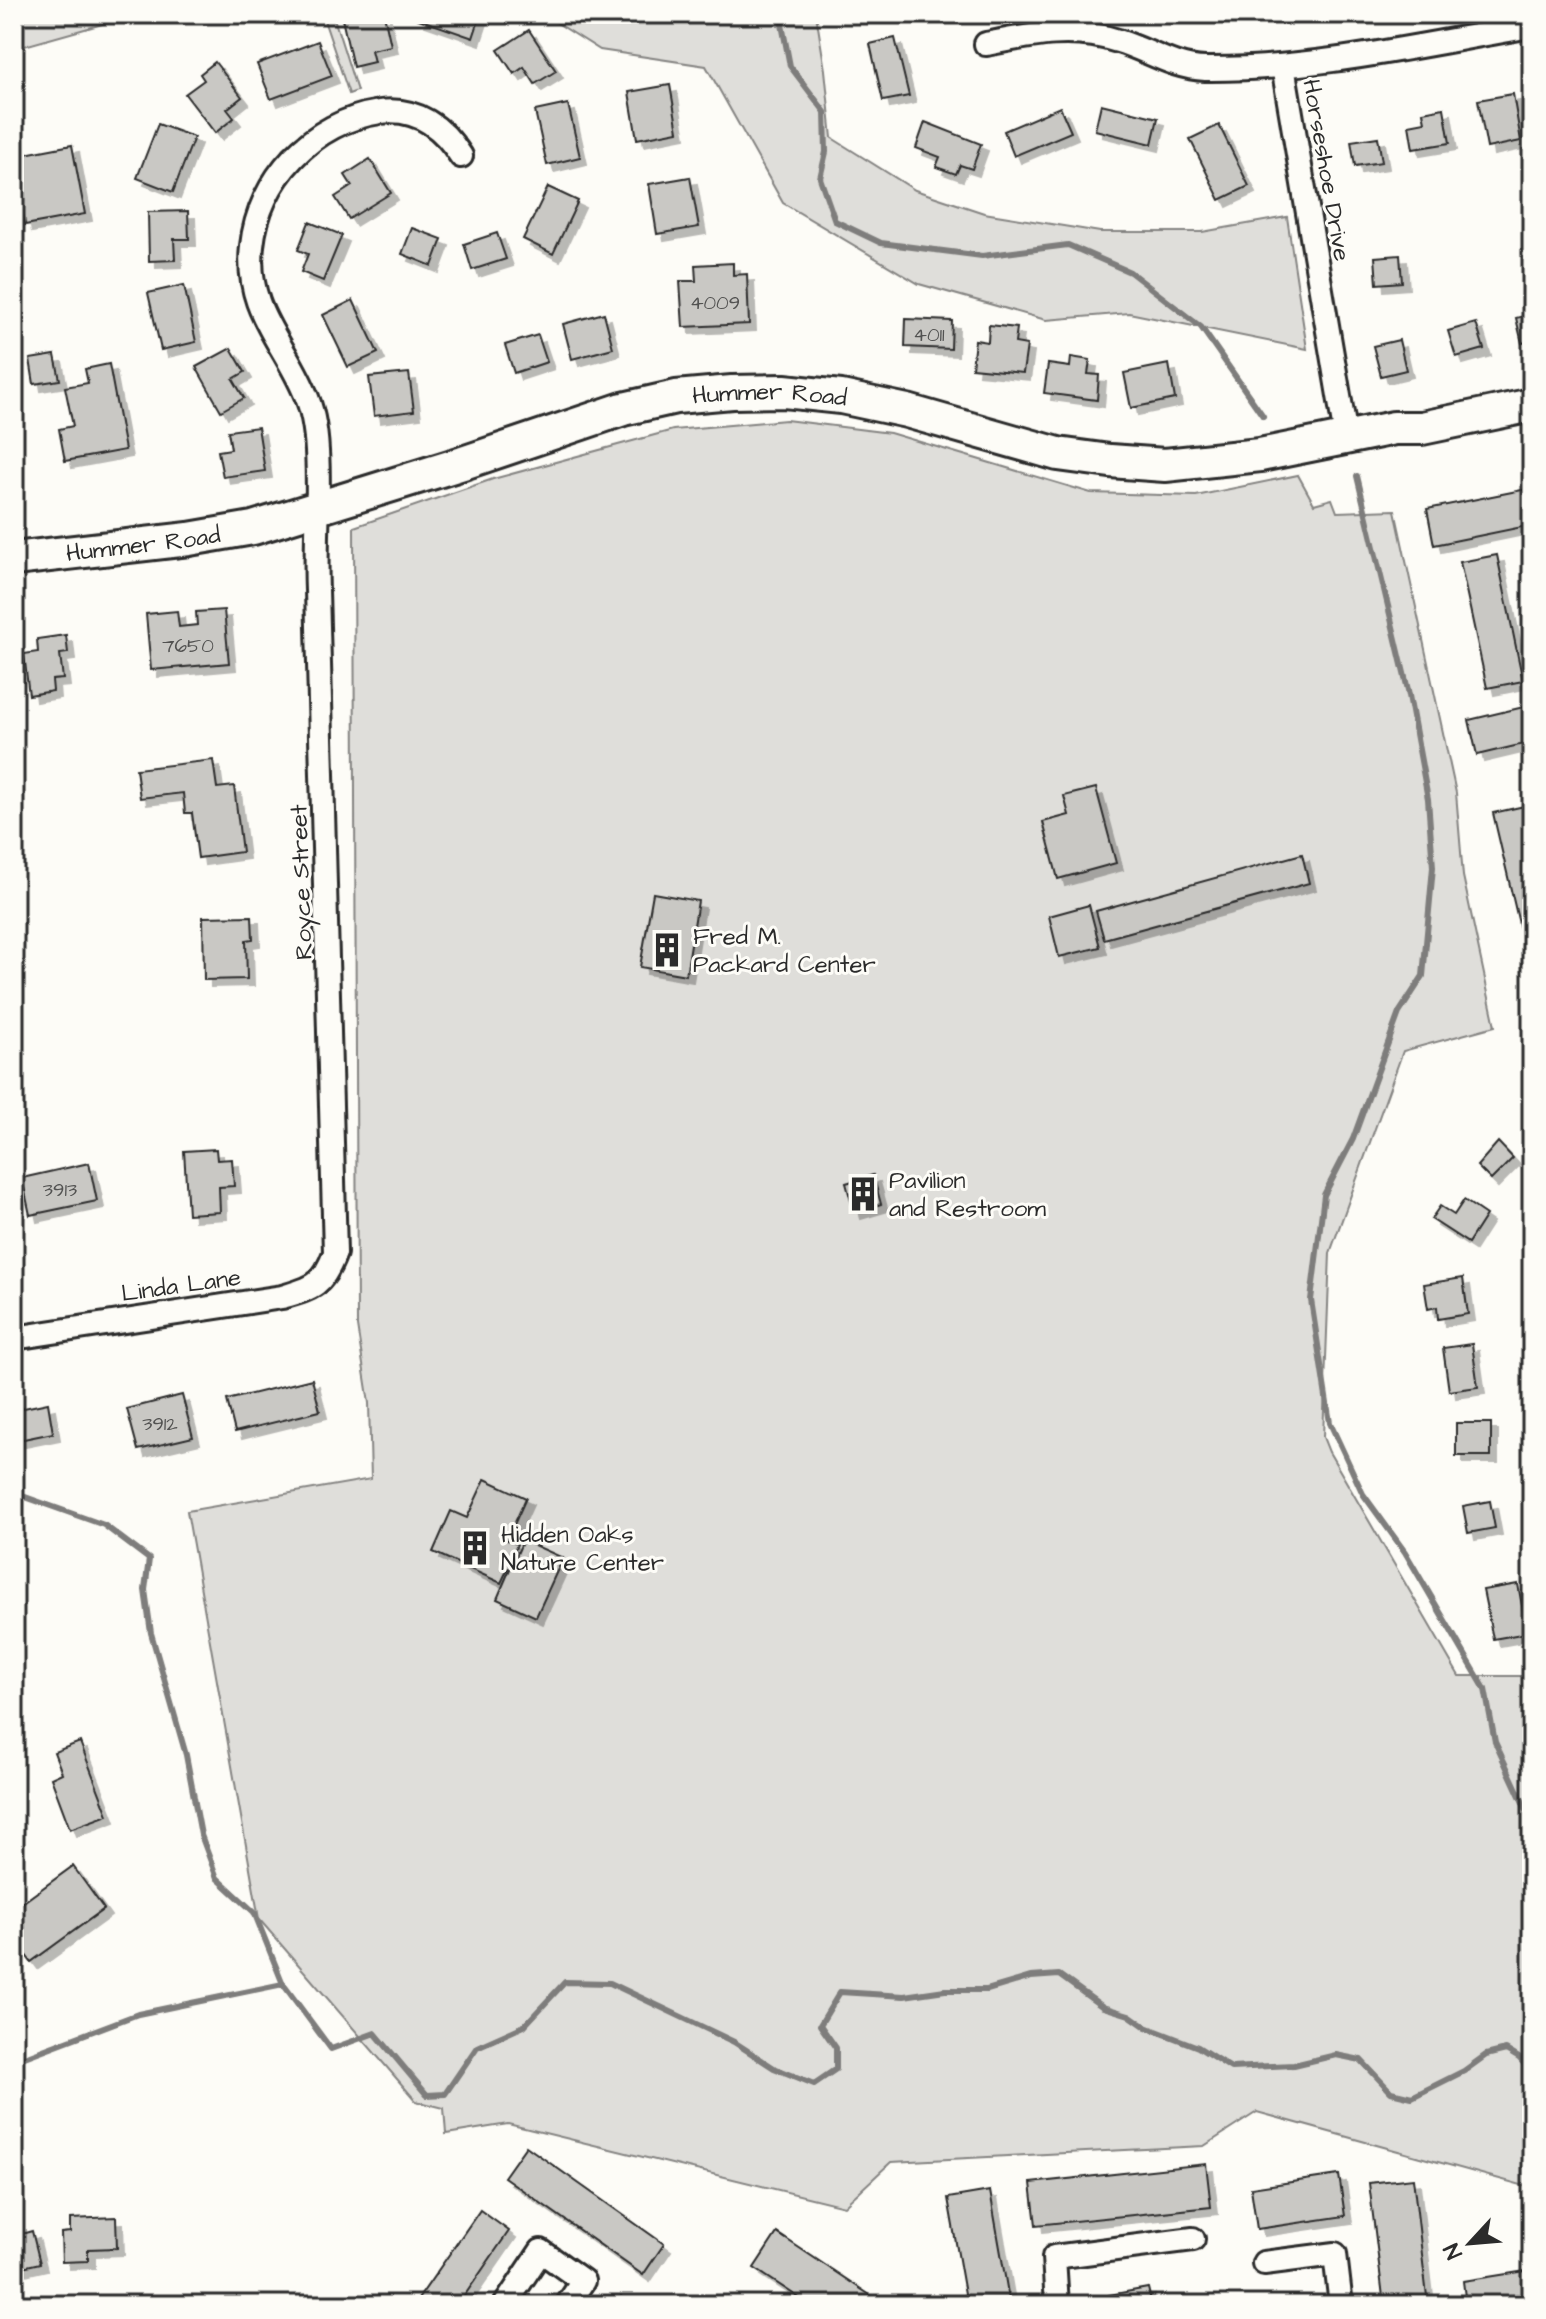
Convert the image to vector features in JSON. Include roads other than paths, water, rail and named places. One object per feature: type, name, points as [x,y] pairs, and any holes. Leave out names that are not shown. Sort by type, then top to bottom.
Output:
[{"type":"main road","name":"Hummer Road","points":[[14,559],[189,539],[253,528],[623,409],[676,397],[784,391],[841,397],[907,411],[1058,454],[1165,465],[1211,462],[1394,428],[1422,428],[1532,405]]},
{"type":"street","name":"Horseshoe Drive","points":[[1346,437],[1283,66],[1532,26]]},
{"type":"street","points":[[986,44],[1044,33],[1089,33],[1120,41],[1188,67],[1283,66]]},
{"type":"street","name":"Royce Street","points":[[335,1253],[317,450],[310,406],[304,390],[268,328],[252,276],[252,246],[259,213],[288,161],[334,127],[357,117],[401,112],[420,117],[451,139],[461,156]]},
{"type":"street","name":"Linda Lane","points":[[14,1338],[282,1297],[312,1288],[323,1280],[335,1253]]},
{"type":"street","points":[[1057,2305],[1054,2257],[1193,2239]]},
{"type":"street","points":[[505,2305],[541,2251],[583,2281],[567,2305]]},
{"type":"street","points":[[1264,2263],[1335,2254],[1341,2305]]},
{"type":"waterway","points":[[780,14],[790,66],[825,112],[826,152],[820,178],[835,221],[881,243],[982,256],[1068,245],[1130,272],[1201,327],[1263,416]]},
{"type":"waterway","points":[[1357,476],[1408,690],[1428,799],[1433,867],[1423,976],[1399,1013],[1353,1139],[1324,1195],[1311,1300],[1330,1423],[1363,1494],[1405,1552],[1485,1689],[1495,1742],[1532,1822]]},
{"type":"waterway","points":[[14,1493],[104,1525],[149,1559],[145,1590],[151,1633],[186,1755],[201,1835],[217,1878],[254,1912],[283,1984]]},
{"type":"waterway","points":[[14,2061],[138,2014],[283,1984],[331,2049],[375,2033],[427,2095],[445,2094],[477,2047],[524,2026],[565,1982],[610,1983],[734,2042],[774,2068],[814,2084],[836,2069],[836,2048],[820,2025],[840,1992],[904,1996],[945,1990],[987,1990],[1031,1977],[1059,1975],[1103,2007],[1129,2015],[1146,2027],[1198,2047],[1231,2068],[1294,2065],[1336,2055],[1361,2060],[1391,2092],[1412,2097],[1464,2071],[1486,2055],[1506,2050],[1532,2072]]},
{"type":"place","name":"Fred M. Packard Center","points":[[667,950]]},
{"type":"place","name":"Pavilion and Restroom","points":[[863,1194]]},
{"type":"place","name":"Hidden Oaks Nature Center","points":[[475,1548]]}]
